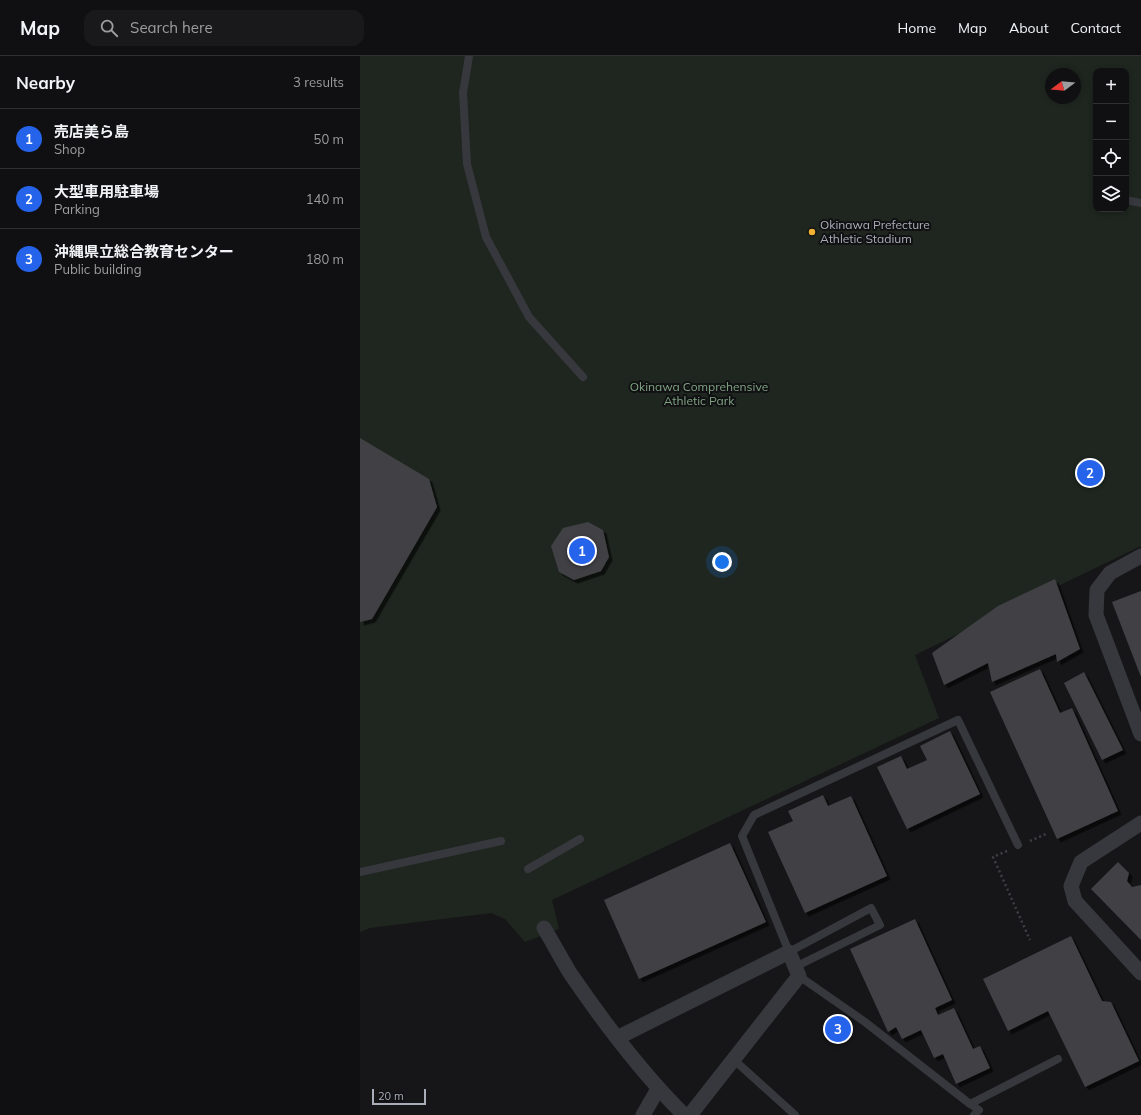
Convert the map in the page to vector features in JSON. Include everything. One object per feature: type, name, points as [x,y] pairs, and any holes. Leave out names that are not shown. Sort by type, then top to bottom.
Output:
[{"type":"street","points":[[1141,556],[1110,573],[1097,590],[1096,615],[1141,734]]},
{"type":"street","points":[[1141,823],[1081,862],[1071,886],[1075,902],[1141,973]]},
{"type":"street","points":[[544,928],[570,972],[617,1038],[658,1089],[684,1115]]},
{"type":"street","points":[[617,1038],[789,952],[797,971],[690,1115]]},
{"type":"street","points":[[642,1115],[658,1089]]},
{"type":"lane","points":[[469,56],[463,93],[467,164],[486,237],[529,317],[582,377]]},
{"type":"lane","points":[[1129,201],[1141,203]]},
{"type":"lane","points":[[974,1115],[979,1110],[797,971],[880,925],[871,908],[789,952],[742,836],[754,815],[958,720],[1018,845]]},
{"type":"lane","points":[[528,869],[580,839]]},
{"type":"lane","points":[[360,872],[502,841]]},
{"type":"lane","points":[[733,1059],[795,1115]]},
{"type":"lane","points":[[970,1104],[1058,1059]]},
{"type":"path","points":[[1030,940],[993,857],[1046,834]]},
{"type":"green space","name":"Okinawa Comprehensive Athletic Park","points":[[360,56],[1141,56],[1141,546],[915,655],[939,718],[552,900],[559,929],[525,942],[505,919],[491,913],[370,928],[360,932]]},
{"type":"building","points":[[360,438],[429,479],[437,507],[372,619],[360,622]]},
{"type":"building","points":[[588,522],[603,530],[609,557],[601,571],[574,580],[559,572],[551,546],[563,528]]},
{"type":"building","points":[[1055,579],[1080,649],[1057,662],[1056,654],[992,682],[988,663],[944,685],[932,653],[998,606]]},
{"type":"building","points":[[1141,591],[1141,677],[1112,602]]},
{"type":"building","points":[[1040,669],[1060,713],[1072,708],[1118,811],[1057,839],[990,692]]},
{"type":"building","points":[[1084,672],[1123,750],[1102,760],[1064,683]]},
{"type":"building","points":[[950,731],[980,794],[907,829],[877,767],[901,756],[907,769],[927,760],[920,746]]},
{"type":"building","points":[[823,795],[828,806],[851,796],[887,876],[805,913],[768,832],[793,821],[788,811]]},
{"type":"building","points":[[730,843],[766,922],[639,979],[604,900]]},
{"type":"building","points":[[1118,862],[1129,873],[1127,881],[1132,887],[1141,885],[1141,940],[1091,889]]},
{"type":"building","points":[[915,919],[952,1000],[935,1008],[938,1015],[954,1008],[973,1049],[980,1046],[990,1068],[956,1084],[943,1054],[934,1058],[921,1030],[902,1039],[896,1027],[888,1032],[850,949]]},
{"type":"building","points":[[1071,936],[1102,1001],[1111,1002],[1139,1061],[1085,1087],[1048,1011],[1008,1031],[983,979]]},
{"type":"place","name":"Okinawa Prefecture Athletic Stadium","points":[[812,232]]},
{"type":"place","name":"大型車用駐車場","points":[[1090,473]]},
{"type":"place","name":"売店美ら島","points":[[582,551]]},
{"type":"place","name":"沖縄県立総合教育センター","points":[[838,1029]]}]
